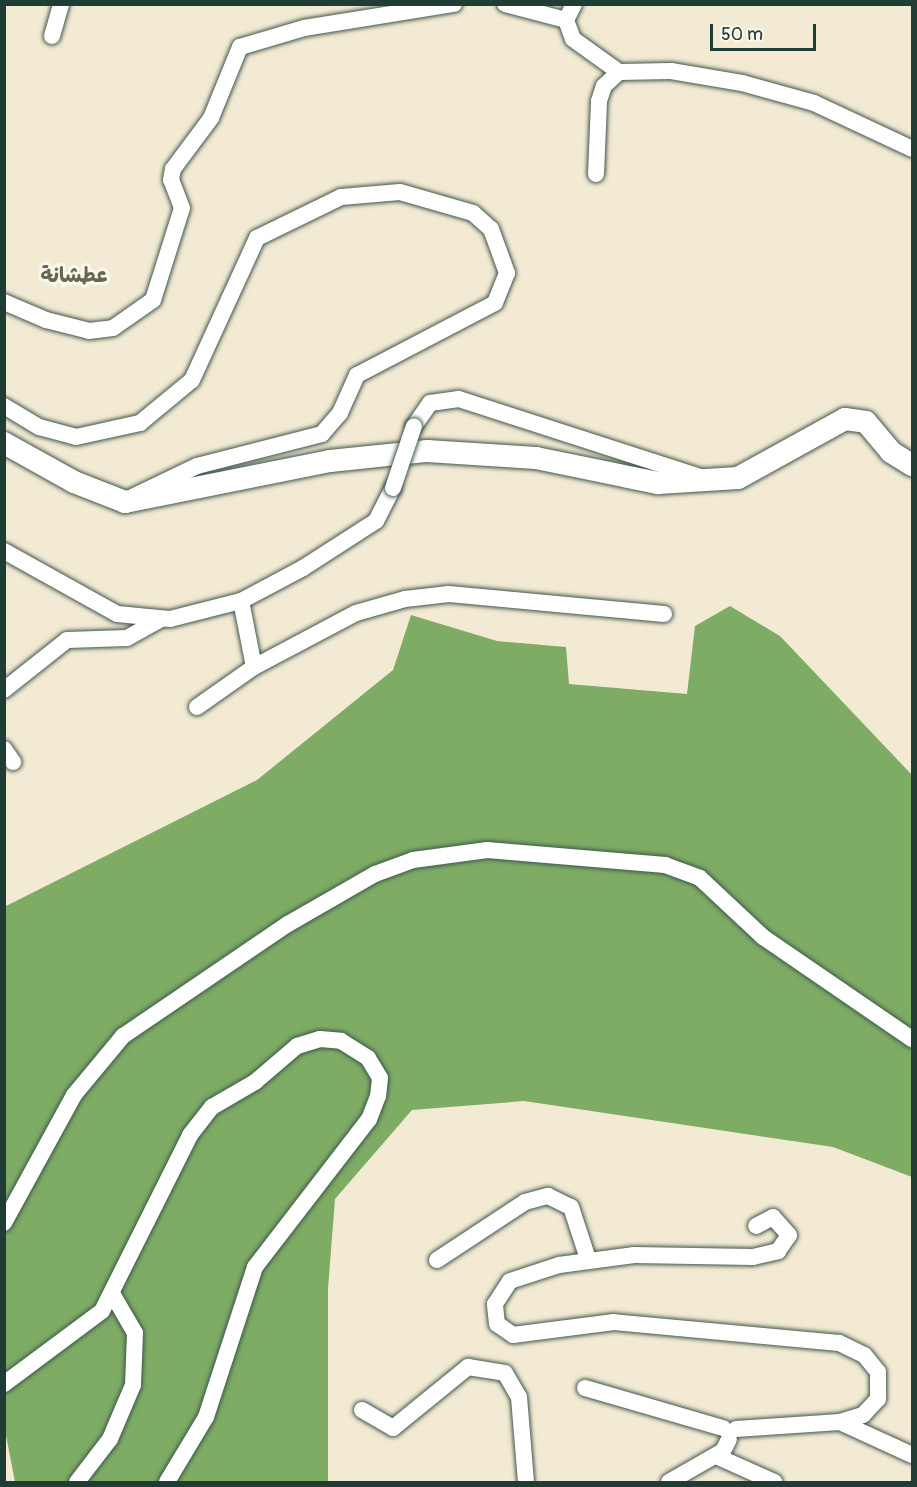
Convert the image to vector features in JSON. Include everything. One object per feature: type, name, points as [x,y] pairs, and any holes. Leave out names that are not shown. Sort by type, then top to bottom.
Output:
[{"type":"main road","points":[[4,443],[74,482],[124,502],[339,460],[427,451],[536,458],[658,483],[747,476],[775,455],[845,419],[866,422],[891,453],[912,465]]},
{"type":"street","points":[[52,36],[61,4]]},
{"type":"street","points":[[4,302],[89,331],[113,328],[153,300],[182,208],[171,180],[173,169],[211,118],[240,47],[304,28],[454,4]]},
{"type":"street","points":[[505,4],[566,20]]},
{"type":"street","points":[[574,4],[566,20],[573,39],[619,72],[671,71],[742,83],[832,110],[912,149]]},
{"type":"street","points":[[596,174],[599,101],[604,86],[619,72]]},
{"type":"street","points":[[4,406],[39,427],[76,437],[140,423],[192,380],[257,238],[341,197],[400,192],[483,220],[501,245],[507,273],[495,303],[365,370],[350,384],[332,424],[313,441],[197,466],[124,502]]},
{"type":"street","points":[[4,690],[67,640],[127,638],[160,620],[242,601],[364,531],[382,513],[414,426],[430,403],[459,399],[710,480]]},
{"type":"street","points":[[4,551],[117,614],[160,620]]},
{"type":"street","points":[[196,707],[254,667],[356,613],[405,599],[449,594],[664,614]]},
{"type":"street","points":[[242,601],[254,667]]},
{"type":"street","points":[[4,1223],[74,1095],[123,1036],[288,924],[375,874],[412,860],[487,850],[665,865],[700,878],[764,937],[912,1039]]},
{"type":"street","points":[[4,1384],[66,1344],[113,1295],[190,1135],[212,1107],[255,1082],[297,1046],[320,1039],[341,1041],[368,1058],[380,1078],[369,1119],[255,1267],[206,1417],[167,1482]]},
{"type":"street","points":[[437,1260],[525,1202],[548,1196],[571,1207],[588,1259]]},
{"type":"street","points":[[585,1388],[729,1432],[840,1422],[869,1411],[881,1384],[864,1355],[839,1343],[614,1322],[522,1337],[500,1328],[495,1304],[504,1285],[588,1259],[753,1257],[778,1251],[789,1235],[773,1217],[756,1226]]},
{"type":"street","points":[[77,1482],[110,1439],[133,1385],[135,1333],[113,1295]]},
{"type":"street","points":[[362,1410],[393,1428],[468,1367],[505,1373],[519,1397],[526,1482]]},
{"type":"street","points":[[840,1422],[912,1455]]},
{"type":"street","points":[[669,1482],[716,1456],[729,1432]]},
{"type":"street","points":[[716,1456],[774,1482]]},
{"type":"green space","points":[[730,606],[780,636],[912,775],[912,1177],[833,1147],[524,1101],[412,1110],[335,1199],[328,1289],[328,1482],[15,1482],[4,1425],[4,907],[257,780],[393,670],[411,615],[497,641],[566,647],[569,684],[687,694],[695,626]]},
{"type":"district","name":"عطشانة","points":[[74,276]]}]
